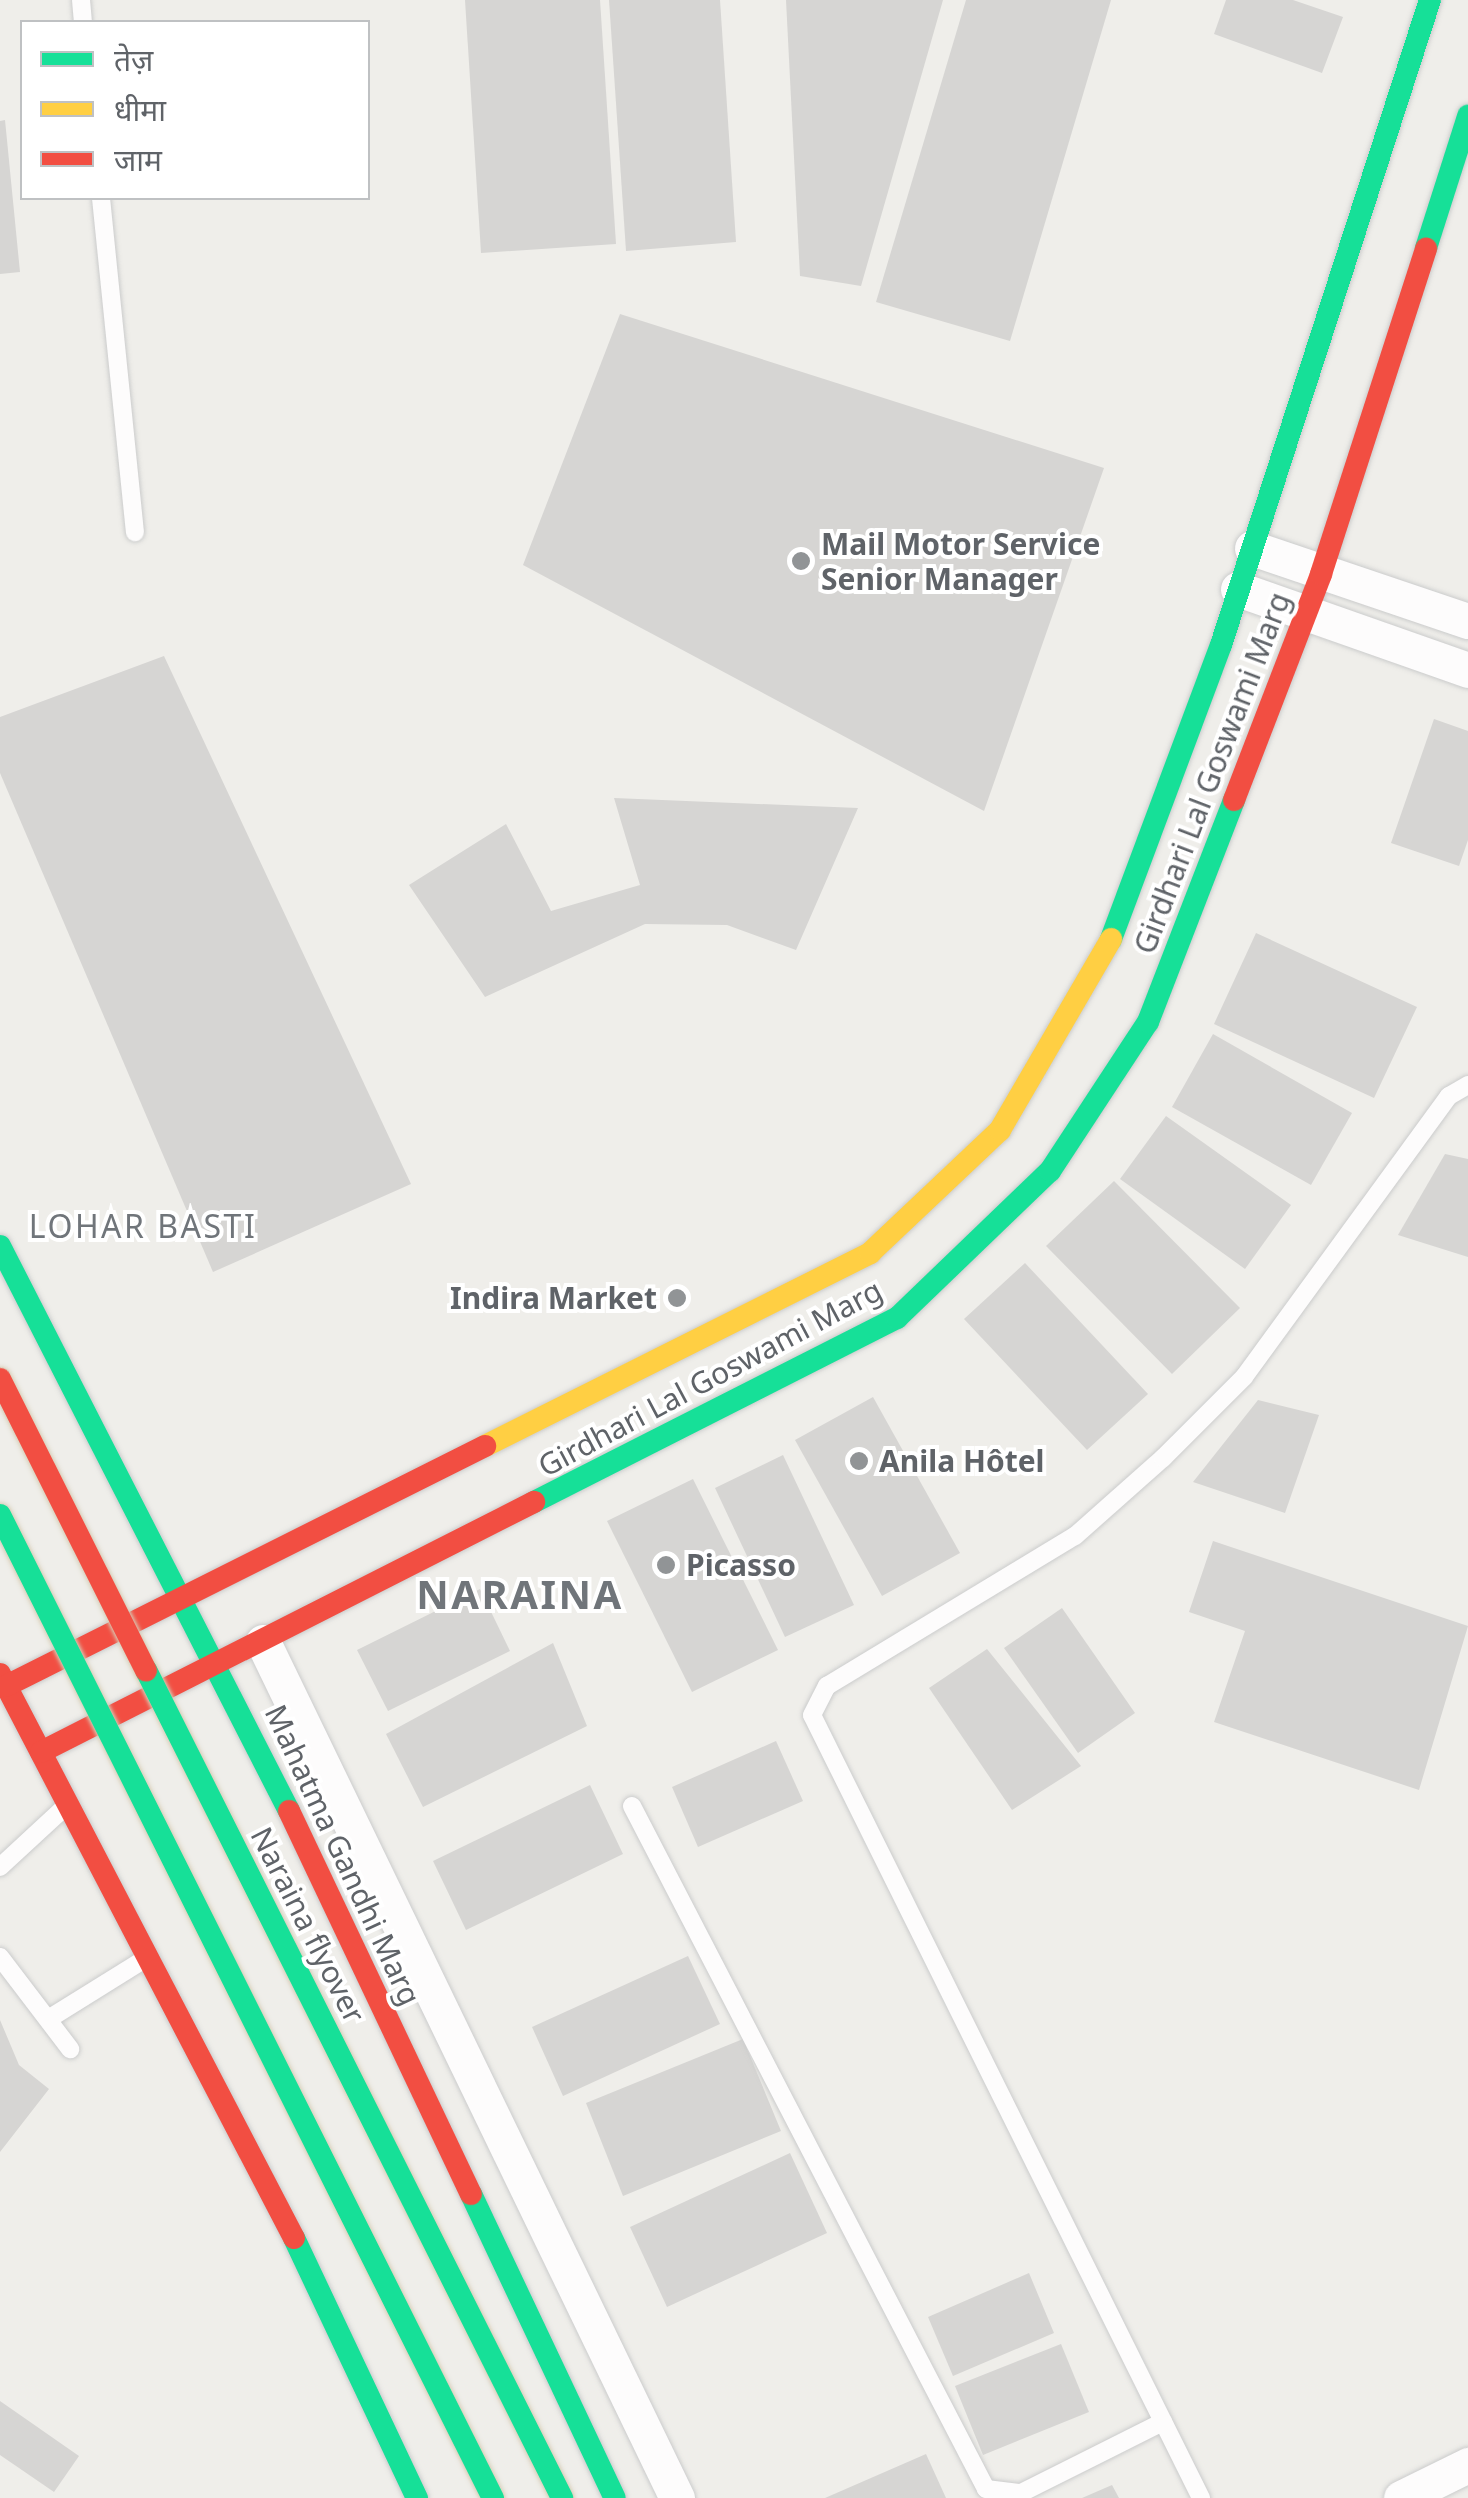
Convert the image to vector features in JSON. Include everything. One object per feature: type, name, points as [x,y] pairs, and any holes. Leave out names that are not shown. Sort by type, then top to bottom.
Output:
[{"type":"main road","name":"Girdhari Lal Goswami Marg","points":[[2,1683],[870,1253],[1000,1130],[1108,947],[1252,548],[1423,2]]},
{"type":"main road","name":"Girdhari Lal Goswami Marg","points":[[42,1752],[897,1318],[1050,1171],[1148,1022],[1322,574],[1468,116]]},
{"type":"main road","name":"Mahatma Gandhi Marg","points":[[0,1246],[220,1664],[616,2498]]},
{"type":"main road","name":"Naraina flyover","points":[[0,1379],[562,2498]]},
{"type":"main road","points":[[0,1515],[494,2498]]},
{"type":"main road","points":[[2,1683],[148,1956],[408,2493]]},
{"type":"main road","points":[[148,1956],[227,1906],[315,1865]]},
{"type":"street","points":[[1252,548],[1468,620]]},
{"type":"street","points":[[1238,589],[1304,618],[1468,670]]},
{"type":"street","points":[[263,1642],[677,2498]]},
{"type":"street","points":[[1412,2496],[1468,2465]]},
{"type":"lane","points":[[101,200],[135,532]]},
{"type":"lane","points":[[1201,2498],[812,1715],[827,1686],[1075,1536],[1163,1458],[1244,1377],[1449,1096],[1468,1085]]},
{"type":"lane","points":[[0,1867],[68,1804]]},
{"type":"lane","points":[[632,1806],[986,2489],[1021,2493],[1163,2422]]},
{"type":"lane","points":[[50,2018],[148,1956]]},
{"type":"lane","points":[[0,1958],[50,2018],[70,2050]]},
{"type":"building","points":[[465,0],[600,0],[616,244],[481,253]]},
{"type":"building","points":[[609,0],[720,0],[736,242],[626,251]]},
{"type":"building","points":[[786,0],[943,0],[861,286],[800,276]]},
{"type":"building","points":[[966,0],[1111,0],[1010,341],[876,302]]},
{"type":"building","points":[[1226,0],[1293,0],[1343,17],[1322,73],[1214,34]]},
{"type":"building","points":[[5,120],[20,272],[0,274],[0,121]]},
{"type":"building","points":[[620,314],[1104,468],[984,811],[523,565]]},
{"type":"building","points":[[164,656],[411,1184],[213,1272],[0,773],[0,717]]},
{"type":"building","points":[[1434,719],[1468,731],[1468,840],[1459,866],[1391,843]]},
{"type":"building","points":[[614,798],[858,808],[796,950],[727,925],[645,924],[485,997],[409,885],[506,824],[551,911],[640,885]]},
{"type":"building","points":[[1256,933],[1417,1007],[1374,1098],[1214,1024]]},
{"type":"building","points":[[1213,1034],[1352,1113],[1311,1185],[1172,1107]]},
{"type":"building","points":[[1166,1116],[1291,1205],[1245,1269],[1120,1179]]},
{"type":"building","points":[[1445,1154],[1468,1159],[1468,1257],[1398,1235]]},
{"type":"building","points":[[1114,1181],[1240,1308],[1172,1374],[1046,1246]]},
{"type":"building","points":[[1025,1263],[1148,1394],[1087,1450],[964,1319]]},
{"type":"building","points":[[873,1397],[960,1553],[882,1596],[795,1440]]},
{"type":"building","points":[[1258,1400],[1319,1415],[1285,1513],[1193,1482]]},
{"type":"building","points":[[783,1455],[854,1605],[785,1637],[715,1488]]},
{"type":"building","points":[[693,1479],[778,1650],[692,1692],[607,1521]]},
{"type":"building","points":[[1213,1541],[1468,1626],[1419,1790],[1214,1722],[1245,1631],[1189,1612]]},
{"type":"building","points":[[480,1589],[510,1651],[388,1711],[357,1650]]},
{"type":"building","points":[[1062,1608],[1135,1713],[1078,1753],[1004,1648]]},
{"type":"building","points":[[553,1643],[587,1726],[423,1807],[386,1734]]},
{"type":"building","points":[[987,1649],[1081,1766],[1012,1810],[929,1688]]},
{"type":"building","points":[[776,1741],[803,1801],[698,1847],[672,1787]]},
{"type":"building","points":[[590,1785],[623,1854],[466,1930],[433,1861]]},
{"type":"building","points":[[688,1956],[720,2024],[563,2096],[532,2027]]},
{"type":"building","points":[[0,2020],[19,2065],[49,2089],[0,2152]]},
{"type":"building","points":[[743,2039],[781,2131],[623,2196],[586,2103]]},
{"type":"building","points":[[790,2153],[827,2233],[667,2307],[630,2227]]},
{"type":"building","points":[[1029,2273],[1054,2333],[953,2376],[928,2317]]},
{"type":"building","points":[[1061,2344],[1089,2412],[983,2455],[955,2386]]},
{"type":"building","points":[[0,2401],[79,2456],[54,2492],[0,2455]]},
{"type":"building","points":[[926,2454],[946,2498],[825,2498]]},
{"type":"building","points":[[1112,2485],[1119,2498],[1082,2498]]},
{"type":"traffic: fast","points":[[1111,939],[1221,645],[1430,0]]},
{"type":"traffic: fast","points":[[1426,248],[1468,116]]},
{"type":"traffic: fast","points":[[534,1502],[897,1318],[1050,1171],[1148,1022],[1234,800]]},
{"type":"traffic: fast","points":[[0,1246],[289,1811]]},
{"type":"traffic: fast","points":[[0,1515],[493,2498]]},
{"type":"traffic: fast","points":[[146,1670],[562,2498]]},
{"type":"traffic: fast","points":[[471,2194],[615,2498]]},
{"type":"traffic: fast","points":[[294,2238],[417,2498]]},
{"type":"traffic: slow","points":[[485,1446],[870,1253],[1000,1130],[1111,939]]},
{"type":"traffic: jam","points":[[1234,800],[1321,574],[1426,248]]},
{"type":"traffic: jam","points":[[0,1379],[146,1670]]},
{"type":"traffic: jam","points":[[6,1686],[485,1446]]},
{"type":"traffic: jam","points":[[41,1752],[534,1502]]},
{"type":"traffic: jam","points":[[0,1674],[294,2238]]},
{"type":"traffic: jam","points":[[289,1811],[471,2194]]},
{"type":"place","name":"Mail Motor Service Senior Manager","points":[[801,561]]},
{"type":"place","name":"Indira Market","points":[[677,1298]]},
{"type":"place","name":"Anila Hôtel","points":[[859,1461]]},
{"type":"place","name":"Picasso","points":[[666,1565]]},
{"type":"district","name":"LOHAR BASTI","points":[[143,1226]]},
{"type":"district","name":"NARAINA","points":[[520,1594]]}]
